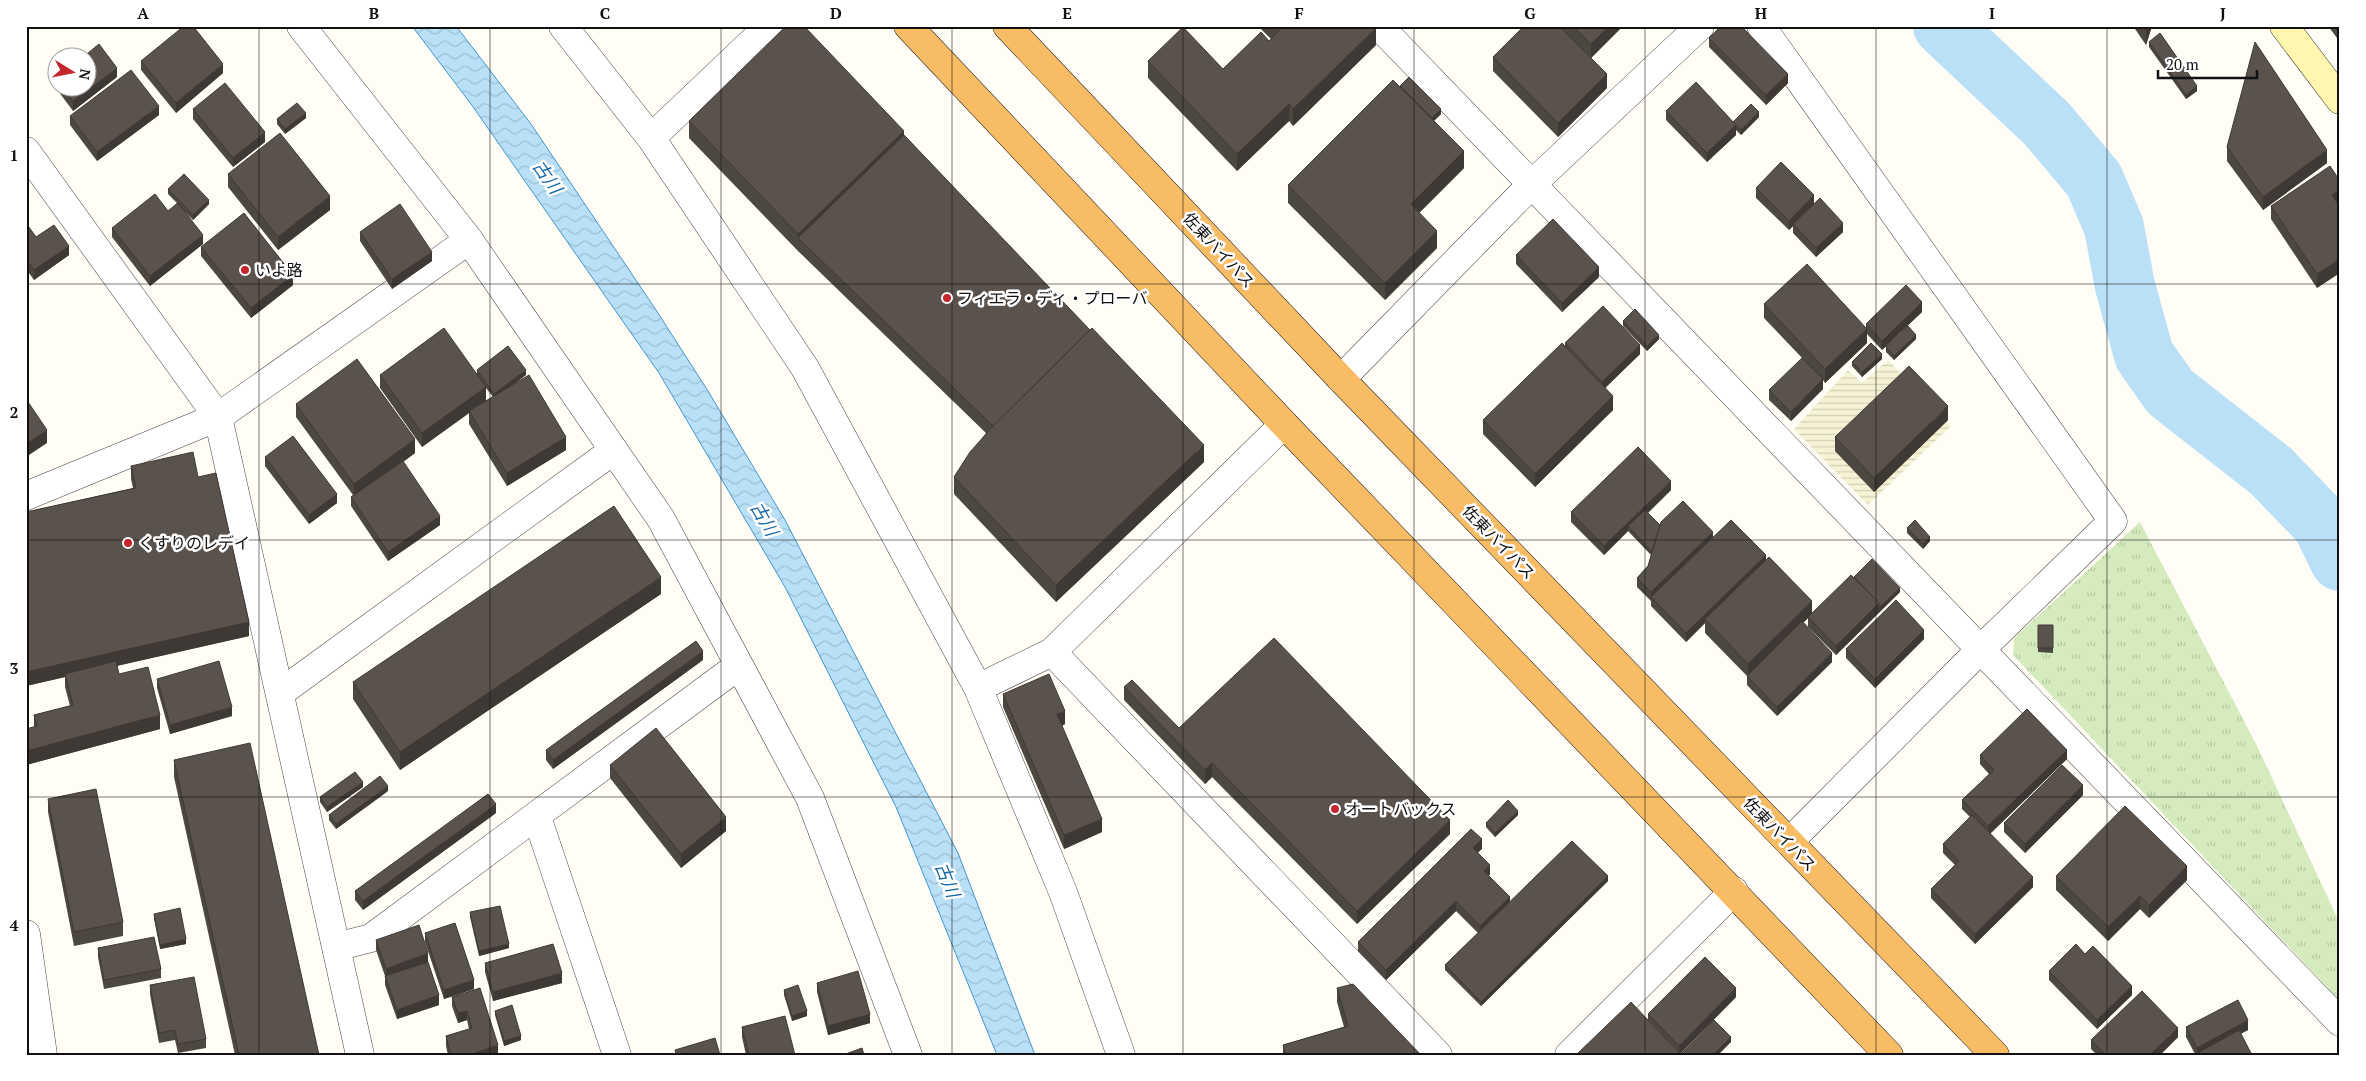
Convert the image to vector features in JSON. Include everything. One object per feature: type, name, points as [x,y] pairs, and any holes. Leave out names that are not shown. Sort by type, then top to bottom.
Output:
[{"type":"highway","points":[[908,26],[1284,424],[1734,891],[1889,1055]]},
{"type":"highway","name":"佐東バイパス","points":[[1007,26],[1340,379],[1995,1055]]},
{"type":"main road","points":[[2284,26],[2340,100]]},
{"type":"street","points":[[301,26],[469,240],[661,519],[810,798],[908,1055]]},
{"type":"street","points":[[563,26],[651,138],[805,368],[978,688],[1063,892],[1121,1055]]},
{"type":"street","points":[[651,138],[769,26]]},
{"type":"street","points":[[1379,26],[2340,1022]]},
{"type":"street","points":[[1340,379],[1531,185],[1700,26]]},
{"type":"street","points":[[1761,26],[2113,521],[1981,649],[1789,842]]},
{"type":"street","points":[[26,151],[218,417],[360,1055]]},
{"type":"street","points":[[26,496],[218,417],[469,240]]},
{"type":"street","points":[[978,688],[1052,652],[1284,424]]},
{"type":"street","points":[[280,693],[614,450]]},
{"type":"street","points":[[1052,652],[1438,1055]]},
{"type":"street","points":[[336,947],[371,938],[537,817],[738,666]]},
{"type":"street","points":[[537,817],[618,1055]]},
{"type":"street","points":[[1569,1055],[1734,891]]},
{"type":"street","points":[[26,934],[43,1055]]},
{"type":"shaded area","points":[[1888,360],[1951,426],[1868,505],[1794,429],[1848,370],[1862,383]]},
{"type":"green space","points":[[2140,522],[2257,746],[2335,913],[2340,926],[2340,1001],[2013,655],[2014,638]]},
{"type":"water","name":"古川","points":[[412,26],[456,26],[531,124],[708,391],[785,520],[958,853],[1035,1055],[997,1055],[896,807],[785,587],[659,373],[471,104]]},
{"type":"building","points":[[184,26],[193,26],[223,64],[176,103],[141,61]]},
{"type":"building","points":[[786,26],[804,26],[904,131],[798,234],[689,121]]},
{"type":"building","points":[[1275,26],[1374,26],[1376,28],[1293,109],[1289,104],[1237,154],[1148,61],[1183,27],[1223,69],[1261,32],[1269,41],[1279,31]]},
{"type":"building","points":[[1524,26],[1559,26],[1607,74],[1558,123],[1493,57]]},
{"type":"building","points":[[1573,26],[1609,26],[1591,44]]},
{"type":"building","points":[[1721,26],[1741,26],[1788,74],[1766,95],[1709,38]]},
{"type":"building","points":[[2335,26],[2340,26],[2340,33]]},
{"type":"building","points":[[2160,33],[2197,86],[2186,95],[2149,42]]},
{"type":"building","points":[[2255,42],[2327,150],[2263,197],[2227,147]]},
{"type":"building","points":[[99,44],[117,68],[98,82],[98,48],[94,48]]},
{"type":"building","points":[[131,70],[159,106],[97,152],[70,116],[94,98],[98,98],[98,95]]},
{"type":"building","points":[[1409,77],[1441,109],[1432,118],[1400,86]]},
{"type":"building","points":[[1393,80],[1464,151],[1411,204],[1437,231],[1385,283],[1288,185]]},
{"type":"building","points":[[1696,82],[1736,125],[1707,153],[1666,111]]},
{"type":"building","points":[[225,83],[265,132],[233,158],[193,109]]},
{"type":"building","points":[[297,103],[306,113],[285,129],[277,119]]},
{"type":"building","points":[[1751,104],[1759,112],[1741,130],[1733,122]]},
{"type":"building","points":[[280,133],[330,196],[278,237],[228,174]]},
{"type":"building","name":"フィエラ・ディ・プローバ","points":[[904,135],[1090,330],[993,426],[798,238]]},
{"type":"building","points":[[1781,162],[1814,195],[1789,221],[1756,188]]},
{"type":"building","points":[[2330,166],[2340,181],[2340,190],[2332,195],[2340,207],[2340,259],[2317,274],[2271,206]]},
{"type":"building","points":[[184,174],[209,200],[193,215],[168,189]]},
{"type":"building","points":[[155,194],[168,211],[178,203],[203,235],[150,276],[112,228]]},
{"type":"building","points":[[1820,198],[1843,223],[1816,248],[1793,224]]},
{"type":"building","points":[[400,204],[432,252],[392,279],[360,232]]},
{"type":"building","points":[[244,213],[293,275],[251,308],[201,247]]},
{"type":"building","points":[[1553,219],[1599,267],[1562,303],[1516,255]]},
{"type":"building","points":[[26,223],[36,237],[54,225],[69,246],[34,270],[26,259]]},
{"type":"building","points":[[1807,264],[1867,329],[1825,369],[1764,304]]},
{"type":"building","points":[[1906,285],[1922,302],[1882,341],[1866,324]]},
{"type":"building","points":[[1603,306],[1640,345],[1602,382],[1565,343]]},
{"type":"building","points":[[1635,309],[1659,335],[1647,346],[1623,321]]},
{"type":"building","points":[[1908,326],[1916,335],[1894,356],[1886,347]]},
{"type":"building","points":[[444,328],[486,387],[422,433],[380,375]]},
{"type":"building","points":[[1092,328],[1204,445],[1056,585],[954,477],[970,452],[995,424]]},
{"type":"building","points":[[1562,343],[1613,396],[1535,474],[1483,420]]},
{"type":"building","points":[[1871,343],[1882,354],[1862,372],[1852,362]]},
{"type":"building","points":[[508,346],[526,370],[494,394],[477,370]]},
{"type":"building","points":[[1802,358],[1823,379],[1791,412],[1769,390]]},
{"type":"building","points":[[357,359],[415,439],[354,484],[296,404]]},
{"type":"building","points":[[1909,366],[1948,406],[1874,478],[1835,437]]},
{"type":"building","points":[[529,375],[566,437],[507,473],[469,411]]},
{"type":"building","points":[[26,399],[47,430],[26,444]]},
{"type":"building","points":[[293,436],[337,494],[309,515],[265,457]]},
{"type":"building","points":[[1638,447],[1671,481],[1604,546],[1571,512]]},
{"type":"building","points":[[193,452],[198,477],[216,473],[249,622],[26,672],[26,512],[136,488],[131,466]]},
{"type":"building","points":[[403,461],[440,516],[388,552],[351,497]]},
{"type":"building","points":[[1683,501],[1713,532],[1651,592],[1637,578],[1648,566],[1661,522]]},
{"type":"building","points":[[614,506],[661,577],[400,752],[353,682]]},
{"type":"building","points":[[1645,510],[1660,525],[1652,552],[1628,526]]},
{"type":"building","points":[[1731,520],[1766,555],[1686,633],[1651,597]]},
{"type":"building","points":[[1915,520],[1930,537],[1923,544],[1907,528]]},
{"type":"building","points":[[1769,557],[1812,601],[1748,664],[1705,619]]},
{"type":"building","points":[[1872,559],[1900,588],[1879,608],[1879,603],[1854,577]]},
{"type":"building","points":[[1851,575],[1879,603],[1836,646],[1808,617]]},
{"type":"building","points":[[1896,600],[1924,630],[1875,679],[1846,649]]},
{"type":"building","points":[[1802,621],[1832,653],[1777,707],[1747,676]]},
{"type":"building","points":[[2038,625],[2053,625],[2053,648],[2038,648]]},
{"type":"building","name":"オートバックス","points":[[1274,638],[1450,820],[1357,911],[1212,763],[1205,770],[1124,687],[1132,680],[1179,728]]},
{"type":"building","points":[[696,641],[703,651],[553,760],[546,750]]},
{"type":"building","points":[[116,661],[119,674],[148,667],[160,715],[26,751],[26,729],[37,726],[34,715],[73,705],[65,674]]},
{"type":"building","points":[[219,661],[232,707],[170,725],[157,679]]},
{"type":"building","points":[[1049,674],[1065,711],[1057,714],[1102,819],[1064,835],[1003,694]]},
{"type":"building","points":[[2027,709],[2067,750],[1988,826],[1962,800],[1994,770],[1980,755]]},
{"type":"building","points":[[656,728],[726,817],[681,854],[610,765]]},
{"type":"building","points":[[250,743],[319,1055],[239,1055],[174,760]]},
{"type":"building","points":[[2062,765],[2083,785],[2025,844],[2004,823]]},
{"type":"building","points":[[355,772],[363,782],[327,807],[320,797]]},
{"type":"building","points":[[380,776],[388,786],[336,824],[329,815]]},
{"type":"building","points":[[96,789],[123,922],[74,932],[48,799]]},
{"type":"building","points":[[488,794],[496,804],[363,901],[355,891]]},
{"type":"building","points":[[1508,800],[1518,811],[1495,833],[1486,823]]},
{"type":"building","points":[[2125,806],[2187,866],[2149,905],[2140,896],[2108,927],[2056,876]]},
{"type":"building","points":[[1972,815],[2033,877],[1975,934],[1931,889],[1959,861],[1943,844]]},
{"type":"building","points":[[1471,829],[1482,839],[1473,848],[1490,865],[1484,871],[1510,897],[1480,926],[1456,901],[1386,970],[1358,942]]},
{"type":"building","points":[[1572,841],[1608,876],[1481,1002],[1445,965]]},
{"type":"building","points":[[500,906],[509,944],[479,951],[470,912]]},
{"type":"building","points":[[180,908],[186,939],[160,945],[154,914]]},
{"type":"building","points":[[455,923],[474,980],[444,990],[425,933]]},
{"type":"building","points":[[419,925],[428,953],[386,969],[376,940]]},
{"type":"building","points":[[154,937],[161,969],[104,980],[98,948]]},
{"type":"building","points":[[553,944],[562,973],[493,992],[485,963]]},
{"type":"building","points":[[2076,944],[2085,954],[2093,946],[2132,986],[2097,1020],[2049,971]]},
{"type":"building","points":[[1705,957],[1736,988],[1679,1046],[1648,1014]]},
{"type":"building","points":[[428,962],[439,995],[397,1010],[385,976]]},
{"type":"building","points":[[858,971],[870,1014],[828,1026],[817,983]]},
{"type":"building","points":[[194,977],[206,1039],[178,1044],[175,1030],[159,1033],[150,985]]},
{"type":"building","points":[[1353,984],[1421,1055],[1286,1055],[1283,1045],[1348,1026],[1337,988]]},
{"type":"building","points":[[798,985],[807,1011],[792,1016],[784,990]]},
{"type":"building","points":[[480,988],[498,1045],[470,1055],[451,1055],[446,1036],[472,1028],[467,1011],[458,1013],[452,997]]},
{"type":"building","points":[[2142,991],[2178,1028],[2150,1055],[2106,1055],[2091,1040]]},
{"type":"building","points":[[2238,1000],[2248,1020],[2197,1048],[2186,1027]]},
{"type":"building","points":[[1631,1002],[1681,1055],[1576,1055]]},
{"type":"building","points":[[512,1005],[521,1036],[504,1041],[495,1011]]},
{"type":"building","points":[[785,1016],[795,1055],[749,1055],[742,1027]]},
{"type":"building","points":[[1714,1020],[1731,1037],[1713,1055],[1684,1055],[1682,1053]]},
{"type":"building","points":[[2239,1030],[2252,1055],[2194,1055]]},
{"type":"building","points":[[715,1038],[720,1055],[676,1055],[675,1050]]},
{"type":"building","points":[[862,1048],[864,1055],[843,1055]]},
{"type":"waterway","points":[[1943,26],[2047,124],[2094,180],[2114,227],[2125,286],[2144,355],[2170,392],[2271,471],[2322,524],[2340,561]]},
{"type":"place","name":"いよ路","points":[[245,270]]},
{"type":"place","name":"フィエラ・ディ・プローバ","points":[[947,298]]},
{"type":"place","name":"くすりのレデイ","points":[[128,543]]},
{"type":"place","name":"オートバックス","points":[[1335,809]]}]
